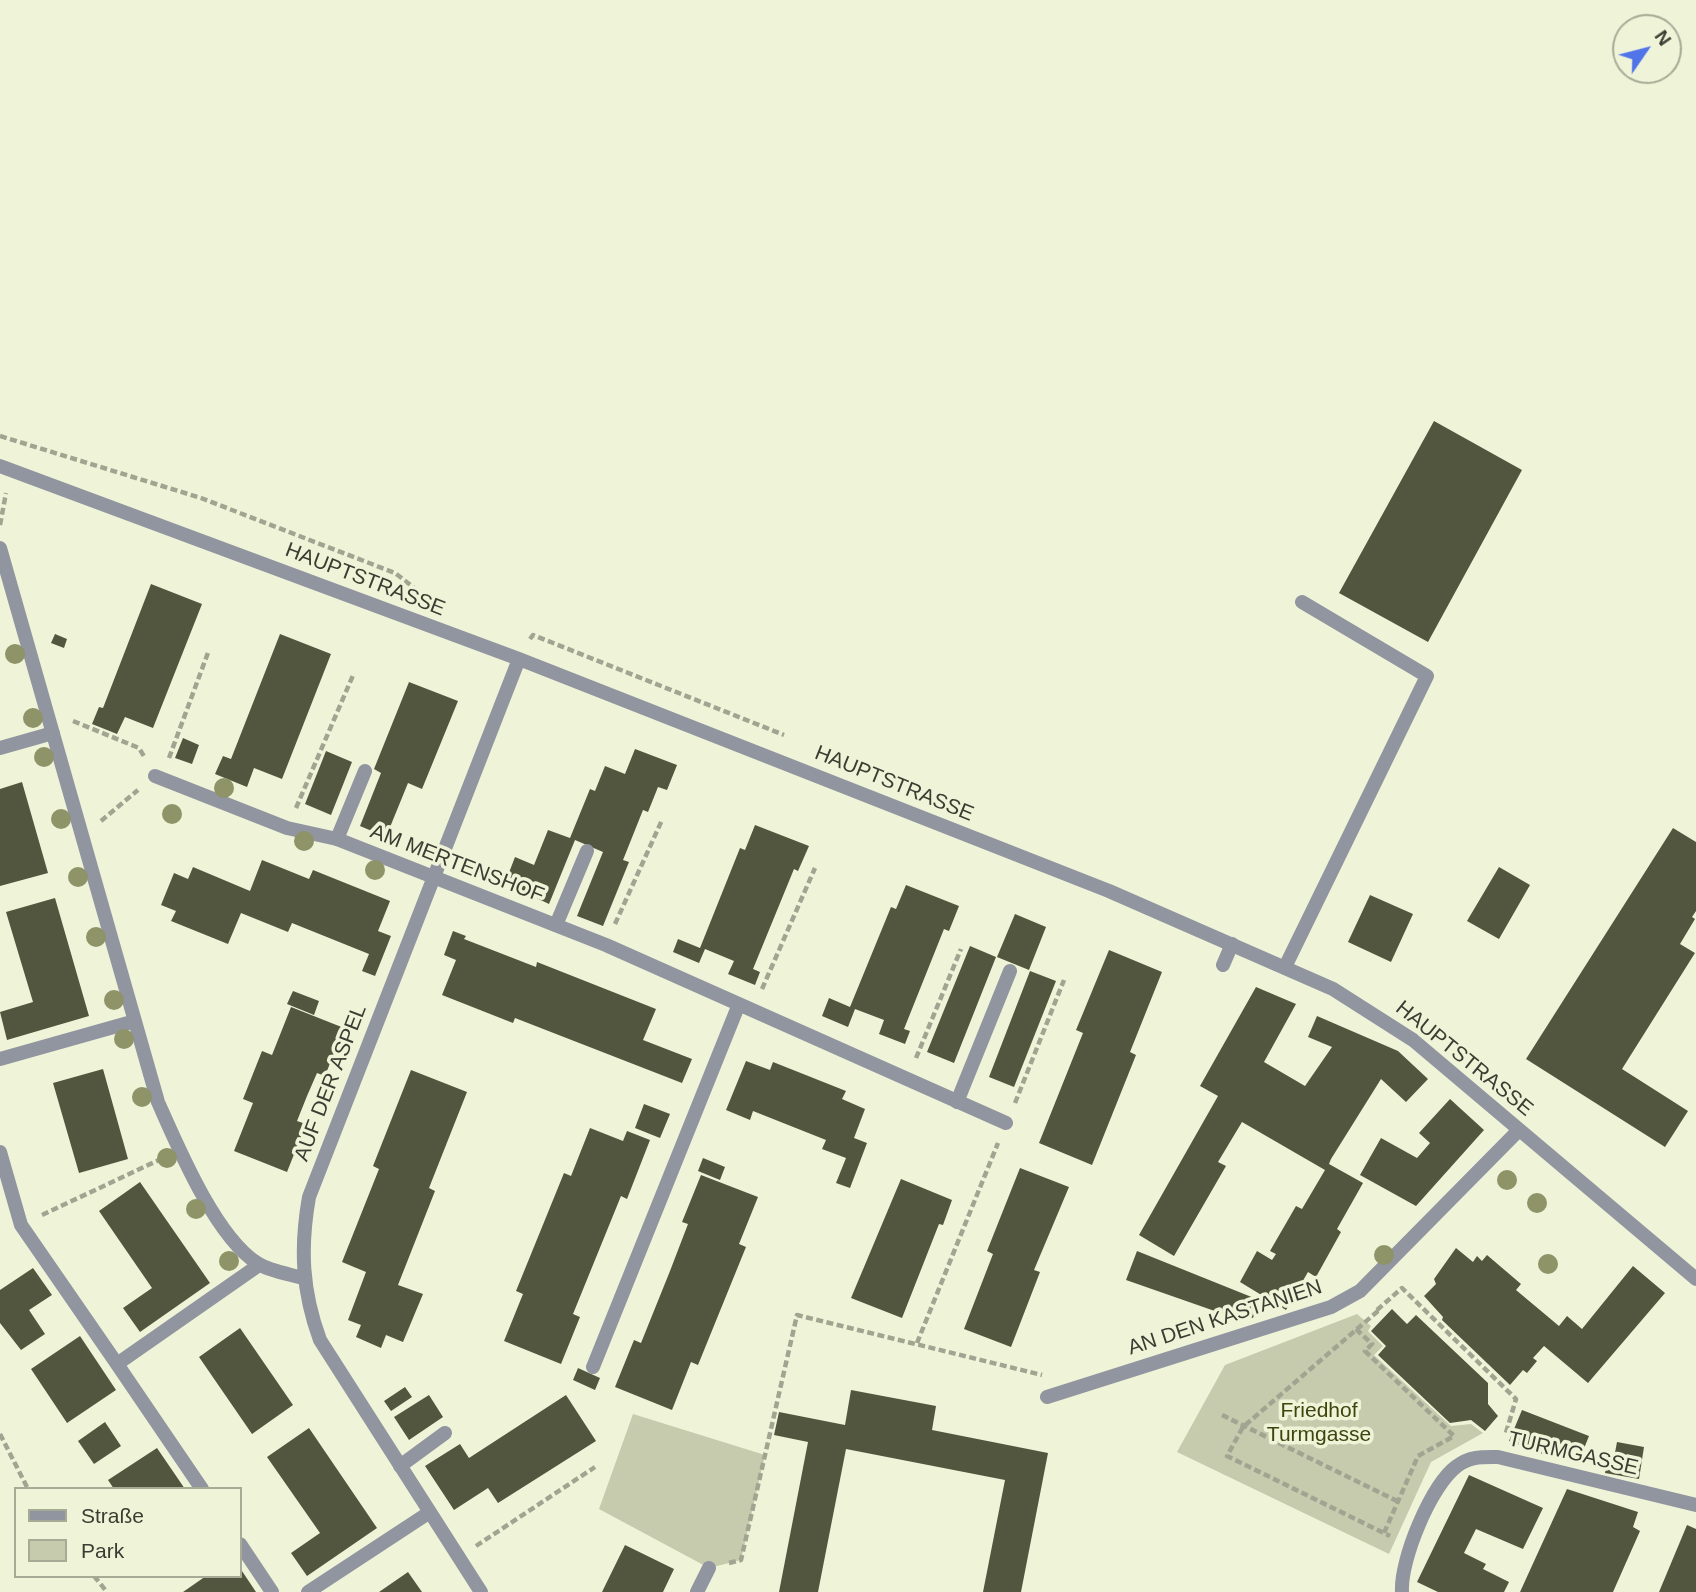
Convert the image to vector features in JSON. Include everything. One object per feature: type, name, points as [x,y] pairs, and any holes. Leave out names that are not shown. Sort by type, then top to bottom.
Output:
[{"type":"street","name":"HAUPTSTRASSE","points":[[5,467],[519,659],[1109,891],[1333,989],[1403,1033],[1696,1279]]},
{"type":"street","points":[[0,548],[158,1102],[179,1150],[227,1233],[242,1252],[259,1265],[303,1278]]},
{"type":"street","points":[[1285,967],[1427,676],[1302,602]]},
{"type":"street","name":"AUF DER ASPEL","points":[[481,1592],[320,1340],[308,1308],[303,1278],[302,1238],[309,1197],[519,659]]},
{"type":"street","points":[[0,748],[51,726]]},
{"type":"street","points":[[337,839],[365,771]]},
{"type":"street","name":"AM MERTENSHOF","points":[[158,777],[287,828],[337,839],[606,945],[1006,1123]]},
{"type":"street","points":[[556,925],[587,851]]},
{"type":"street","points":[[1223,965],[1232,944]]},
{"type":"street","points":[[957,1102],[1010,971]]},
{"type":"street","points":[[593,1367],[746,1008]]},
{"type":"street","points":[[0,1059],[135,1021]]},
{"type":"street","name":"AN DEN KASTANIEN","points":[[1047,1397],[1331,1307],[1360,1291],[1518,1130]]},
{"type":"street","points":[[0,1152],[21,1225],[201,1487]]},
{"type":"street","points":[[117,1364],[259,1265]]},
{"type":"street","points":[[400,1466],[445,1433]]},
{"type":"street","name":"TURMGASSE","points":[[1402,1592],[1404,1560],[1441,1485],[1456,1467],[1476,1456],[1497,1457],[1696,1505]]},
{"type":"street","points":[[308,1592],[430,1512]]},
{"type":"street","points":[[242,1547],[272,1592]]},
{"type":"street","points":[[697,1592],[709,1568]]},
{"type":"path","points":[[0,436],[201,499],[395,573],[413,587],[418,622]]},
{"type":"path","points":[[0,526],[5,467]]},
{"type":"path","points":[[82,837],[158,777],[209,650]]},
{"type":"path","points":[[287,828],[354,673]]},
{"type":"path","points":[[51,726],[64,718],[139,748],[158,777]]},
{"type":"path","points":[[606,945],[662,820]]},
{"type":"path","points":[[746,1008],[815,869]]},
{"type":"path","points":[[907,1080],[961,949]]},
{"type":"path","points":[[917,1343],[1064,981]]},
{"type":"path","points":[[21,1225],[179,1150]]},
{"type":"path","points":[[1410,1545],[1227,1456],[1243,1427],[1402,1288],[1516,1399],[1497,1457]]},
{"type":"path","points":[[1360,1291],[1378,1311]]},
{"type":"path","points":[[709,1568],[741,1560],[797,1315],[1046,1376]]},
{"type":"path","points":[[1356,1329],[1372,1344],[1365,1351],[1454,1436],[1418,1456],[1384,1533]]},
{"type":"path","points":[[1222,1415],[1397,1501]]},
{"type":"path","points":[[0,1434],[27,1487]]},
{"type":"path","points":[[459,1557],[595,1467]]},
{"type":"path","points":[[96,1578],[107,1592]]},
{"type":"green space","name":"Friedhof Turmgasse","points":[[1357,1314],[1371,1326],[1368,1331],[1383,1346],[1374,1355],[1451,1426],[1471,1424],[1483,1433],[1431,1462],[1389,1554],[1177,1452],[1225,1365]]},
{"type":"green space","points":[[633,1414],[765,1455],[741,1560],[709,1568],[599,1509]]},
{"type":"building","points":[[1434,421],[1522,470],[1428,642],[1339,593]]},
{"type":"building","points":[[151,584],[202,604],[153,728],[125,717],[117,734],[92,724],[99,707],[103,708]]},
{"type":"building","points":[[55,634],[67,639],[64,648],[51,643]]},
{"type":"building","points":[[280,634],[331,654],[282,779],[254,768],[247,787],[215,774],[223,756],[231,759]]},
{"type":"building","points":[[409,682],[458,701],[422,789],[408,783],[386,837],[360,826],[381,773],[374,769]]},
{"type":"building","points":[[183,738],[199,745],[192,764],[175,758]]},
{"type":"building","points":[[635,749],[677,765],[667,790],[658,787],[648,812],[643,810],[623,860],[629,862],[603,926],[577,916],[603,852],[575,840],[549,904],[505,883],[515,857],[534,865],[548,830],[570,838],[590,789],[595,791],[605,766],[625,774]]},
{"type":"building","points":[[326,751],[352,762],[331,815],[305,804]]},
{"type":"building","points":[[22,782],[48,873],[0,886],[0,789]]},
{"type":"building","points":[[755,825],[809,846],[798,871],[794,869],[753,969],[760,972],[755,985],[728,974],[734,961],[705,949],[699,963],[673,952],[678,939],[700,948],[740,848],[745,850]]},
{"type":"building","points":[[1673,828],[1696,842],[1696,911],[1692,917],[1695,919],[1680,944],[1695,953],[1622,1069],[1688,1111],[1665,1147],[1526,1059]]},
{"type":"building","points":[[262,860],[309,879],[313,870],[390,901],[378,931],[391,936],[375,976],[362,971],[369,954],[292,923],[288,932],[241,913],[228,944],[171,921],[176,911],[161,905],[174,873],[188,879],[193,867],[250,891]]},
{"type":"building","points":[[1499,867],[1530,885],[1499,939],[1467,921]]},
{"type":"building","points":[[906,885],[959,906],[949,931],[944,929],[904,1029],[910,1031],[905,1044],[879,1034],[884,1020],[855,1009],[848,1027],[822,1016],[829,998],[850,1007],[891,907],[896,909]]},
{"type":"building","points":[[1370,895],[1413,914],[1391,962],[1348,942]]},
{"type":"building","points":[[55,898],[89,1016],[7,1040],[0,1012],[33,1002],[6,912]]},
{"type":"building","points":[[1015,914],[1046,927],[1029,970],[997,957]]},
{"type":"building","points":[[453,931],[466,936],[464,939],[536,967],[537,962],[656,1009],[643,1040],[692,1059],[682,1083],[515,1018],[513,1023],[442,995],[456,960],[444,955]]},
{"type":"building","points":[[970,946],[996,957],[954,1063],[927,1052]]},
{"type":"building","points":[[1109,950],[1162,972],[1130,1052],[1136,1055],[1092,1165],[1039,1143],[1083,1033],[1076,1030]]},
{"type":"building","points":[[1030,971],[1056,981],[1014,1087],[989,1077]]},
{"type":"building","points":[[1256,987],[1296,1004],[1264,1062],[1305,1086],[1332,1047],[1308,1037],[1317,1016],[1398,1051],[1428,1079],[1406,1102],[1381,1079],[1331,1159],[1329,1164],[1363,1183],[1337,1229],[1341,1232],[1316,1277],[1308,1272],[1286,1310],[1240,1282],[1257,1251],[1272,1260],[1276,1254],[1270,1251],[1296,1206],[1302,1209],[1325,1170],[1242,1122],[1218,1162],[1226,1166],[1174,1256],[1139,1235],[1218,1096],[1200,1086]]},
{"type":"building","points":[[293,991],[319,1001],[314,1015],[287,1004]]},
{"type":"building","points":[[291,1007],[344,1028],[325,1076],[317,1073],[297,1121],[306,1124],[287,1172],[234,1151],[253,1103],[243,1099],[262,1051],[272,1055]]},
{"type":"building","points":[[746,1061],[770,1070],[773,1062],[846,1091],[842,1099],[865,1109],[854,1138],[867,1143],[850,1188],[836,1183],[846,1158],[822,1149],[826,1140],[753,1111],[750,1120],[726,1110]]},
{"type":"building","points":[[103,1069],[128,1159],[79,1173],[53,1083]]},
{"type":"building","points":[[411,1070],[467,1092],[429,1188],[435,1191],[398,1285],[423,1294],[403,1342],[386,1335],[381,1348],[356,1337],[361,1325],[348,1320],[366,1272],[342,1262],[379,1169],[373,1166]]},
{"type":"building","points":[[1450,1099],[1484,1130],[1416,1206],[1360,1175],[1381,1138],[1417,1158],[1430,1143],[1419,1133]]},
{"type":"building","points":[[644,1104],[670,1114],[660,1138],[635,1128]]},
{"type":"building","points":[[590,1128],[623,1141],[627,1131],[650,1140],[627,1199],[621,1196],[573,1314],[580,1317],[561,1364],[504,1341],[523,1294],[516,1291],[564,1173],[571,1176]]},
{"type":"building","points":[[703,1158],[725,1167],[720,1180],[698,1171]]},
{"type":"building","points":[[1020,1168],[1069,1187],[1034,1270],[1040,1272],[1011,1347],[964,1329],[993,1254],[987,1251]]},
{"type":"building","points":[[701,1175],[758,1197],[739,1244],[746,1247],[698,1365],[691,1362],[672,1410],[615,1387],[634,1340],[641,1343],[688,1224],[682,1222]]},
{"type":"building","points":[[901,1179],[952,1200],[943,1225],[939,1224],[902,1318],[851,1298]]},
{"type":"building","points":[[140,1182],[210,1283],[140,1332],[123,1308],[152,1288],[99,1211]]},
{"type":"building","points":[[1456,1248],[1473,1262],[1477,1256],[1482,1261],[1487,1255],[1521,1284],[1516,1290],[1559,1326],[1567,1316],[1582,1329],[1633,1266],[1665,1293],[1588,1383],[1544,1346],[1533,1358],[1537,1361],[1527,1373],[1523,1370],[1510,1385],[1442,1320],[1443,1317],[1424,1296],[1436,1284],[1434,1279]]},
{"type":"building","points":[[1137,1251],[1259,1300],[1253,1318],[1231,1310],[1229,1316],[1126,1280]]},
{"type":"building","points":[[33,1268],[52,1295],[29,1310],[45,1334],[21,1350],[0,1323],[0,1290]]},
{"type":"building","points":[[1392,1309],[1407,1324],[1416,1315],[1488,1383],[1488,1404],[1498,1416],[1485,1431],[1471,1420],[1450,1423],[1378,1355],[1386,1346],[1371,1331]]},
{"type":"building","points":[[240,1328],[293,1405],[252,1434],[199,1357]]},
{"type":"building","points":[[80,1336],[116,1390],[67,1423],[31,1369]]},
{"type":"building","points":[[578,1368],[600,1378],[595,1390],[573,1380]]},
{"type":"building","points":[[405,1387],[412,1397],[391,1411],[384,1401]]},
{"type":"building","points":[[851,1390],[936,1406],[932,1430],[1048,1453],[1021,1592],[983,1592],[1005,1480],[846,1449],[818,1592],[779,1592],[808,1442],[774,1435],[779,1412],[845,1425]]},
{"type":"building","points":[[429,1395],[443,1417],[409,1440],[394,1417]]},
{"type":"building","points":[[566,1395],[596,1441],[498,1503],[488,1488],[454,1510],[425,1466],[460,1444],[469,1458]]},
{"type":"building","points":[[1522,1410],[1589,1436],[1581,1456],[1547,1443],[1543,1454],[1509,1441]]},
{"type":"building","points":[[105,1422],[121,1446],[94,1464],[78,1441]]},
{"type":"building","points":[[309,1428],[377,1528],[307,1576],[291,1553],[320,1533],[267,1457]]},
{"type":"building","points":[[1617,1442],[1644,1447],[1639,1479],[1605,1473],[1608,1457],[1614,1458]]},
{"type":"building","points":[[157,1448],[184,1487],[113,1487],[108,1480]]},
{"type":"building","points":[[1469,1475],[1543,1508],[1523,1549],[1476,1529],[1464,1553],[1486,1564],[1483,1569],[1509,1582],[1504,1592],[1438,1592],[1417,1582]]},
{"type":"building","points":[[1567,1489],[1638,1512],[1633,1527],[1640,1531],[1613,1592],[1520,1592]]},
{"type":"building","points":[[1687,1525],[1696,1529],[1696,1592],[1659,1592]]},
{"type":"building","points":[[625,1545],[674,1569],[663,1592],[602,1592]]},
{"type":"building","points":[[242,1571],[256,1592],[183,1592],[203,1578],[242,1578]]},
{"type":"building","points":[[408,1572],[422,1592],[379,1592]]}]
